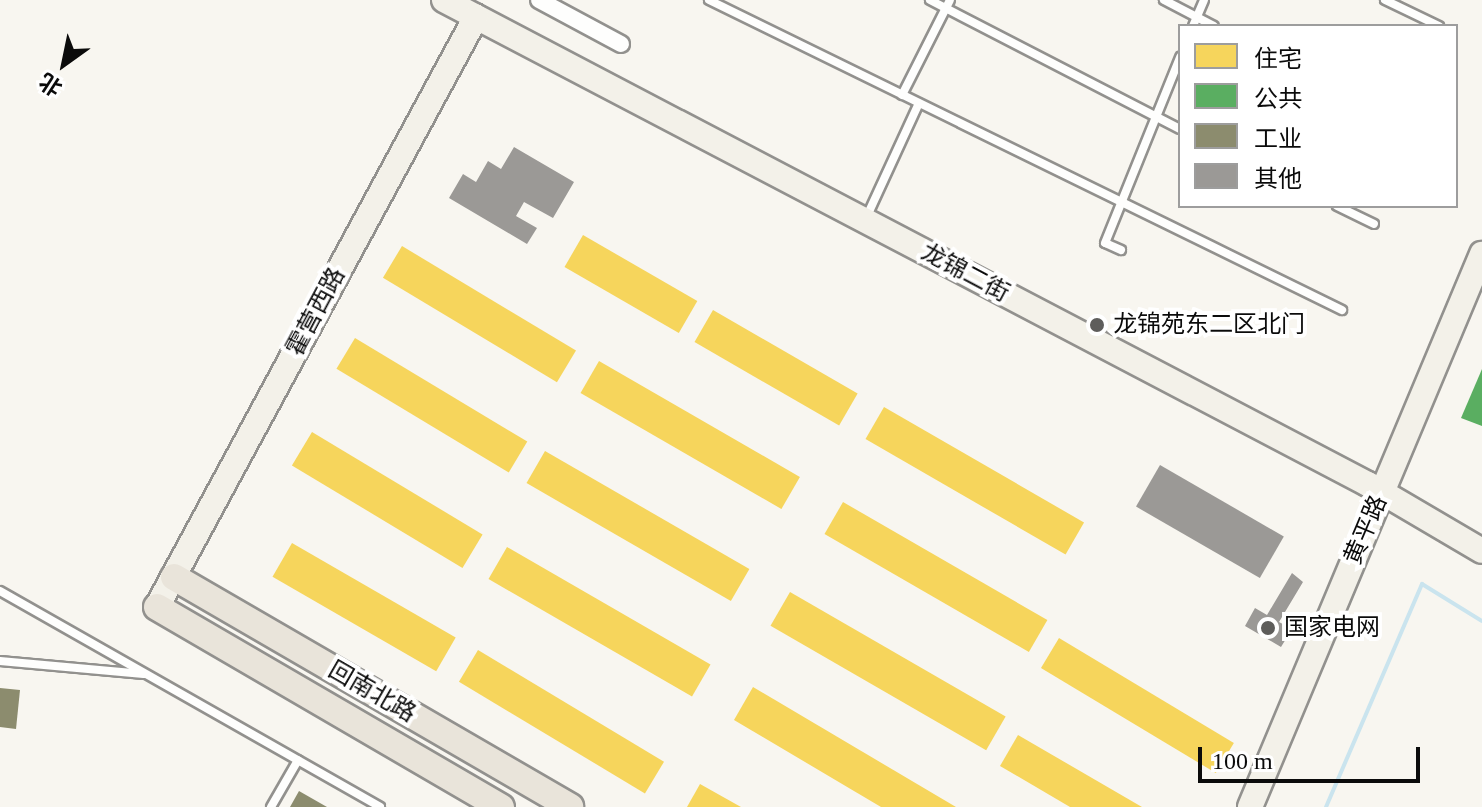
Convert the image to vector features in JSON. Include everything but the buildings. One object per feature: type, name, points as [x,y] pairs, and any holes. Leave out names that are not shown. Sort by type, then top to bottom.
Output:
[{"type":"main road","name":"回南北路","points":[[174,577],[570,807]]},
{"type":"main road","name":"回南北路","points":[[157,607],[501,807]]},
{"type":"street","name":"龙锦二街","points":[[444,0],[1382,492],[1482,551]]},
{"type":"street","points":[[545,5],[621,44]]},
{"type":"street","name":"霍营西路","points":[[157,607],[476,17]]},
{"type":"street","name":"黄平路","points":[[1250,807],[1482,254]]},
{"type":"lane","points":[[709,0],[1123,199],[1342,310]]},
{"type":"lane","points":[[930,0],[948,4],[1178,128]]},
{"type":"lane","points":[[1164,0],[1195,21],[1204,0]]},
{"type":"lane","points":[[1385,0],[1435,24]]},
{"type":"lane","points":[[902,95],[948,4]]},
{"type":"lane","points":[[1121,250],[1105,243],[1178,62]]},
{"type":"lane","points":[[865,221],[919,103]]},
{"type":"lane","points":[[1341,208],[1374,224]]},
{"type":"lane","points":[[0,591],[380,807]]},
{"type":"lane","points":[[0,661],[145,674]]},
{"type":"lane","points":[[271,807],[298,760]]},
{"type":"waterway","points":[[1326,807],[1422,584],[1482,621]]},
{"type":"place","name":"龙锦苑东二区北门","points":[[1097,325]]},
{"type":"place","name":"国家电网","points":[[1268,628]]}]
